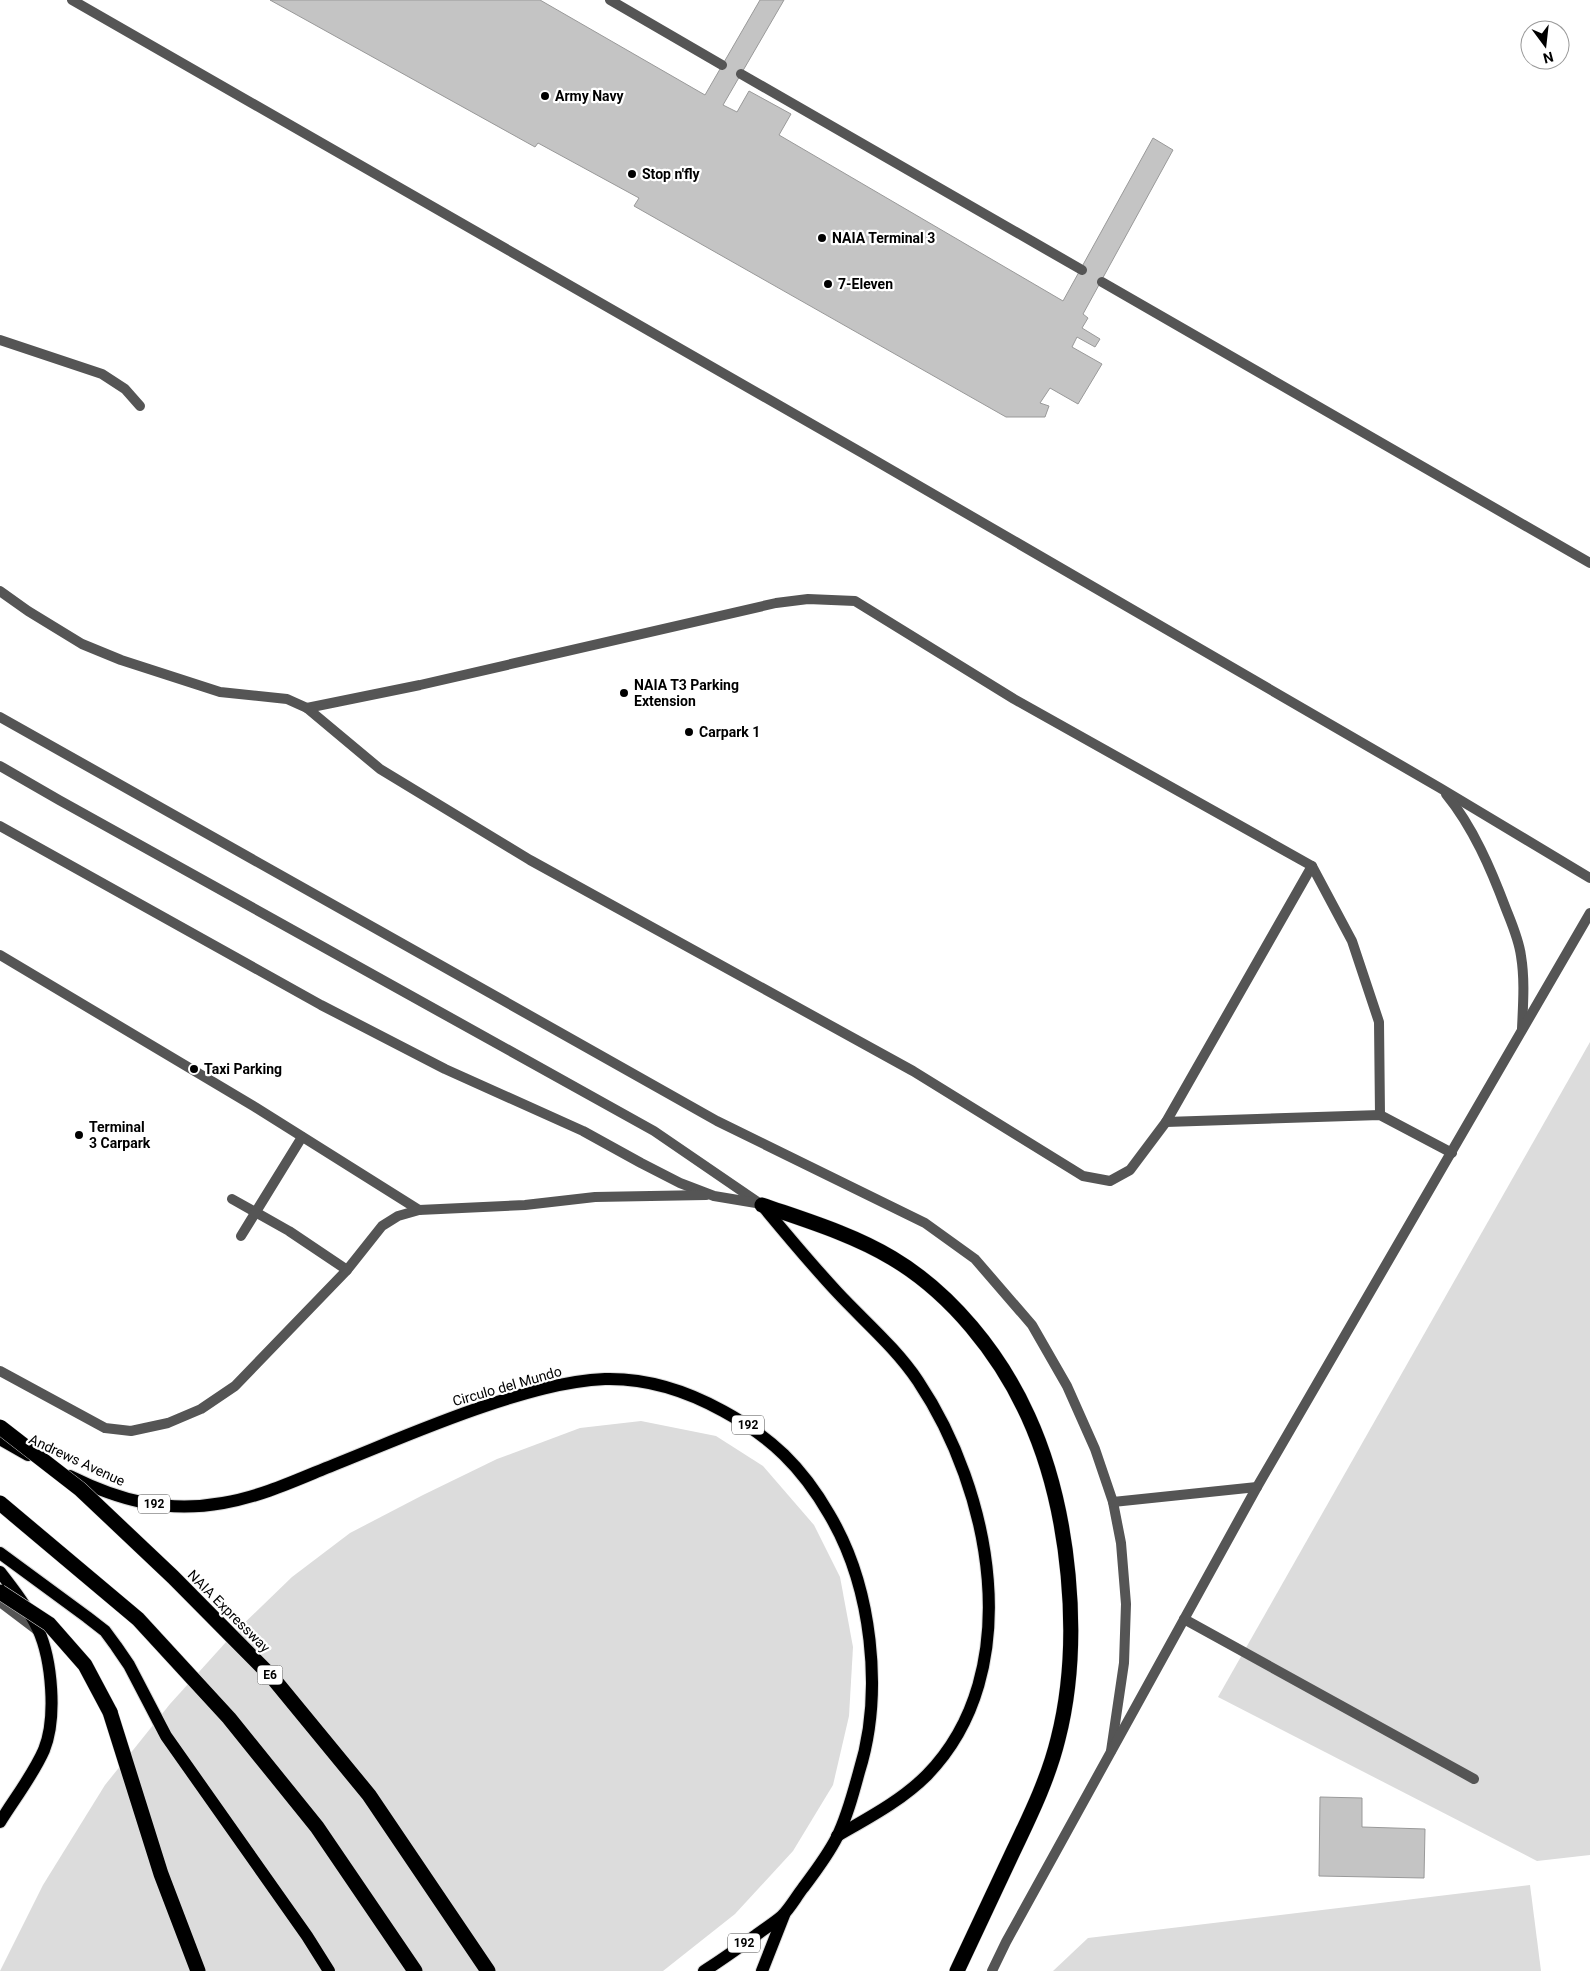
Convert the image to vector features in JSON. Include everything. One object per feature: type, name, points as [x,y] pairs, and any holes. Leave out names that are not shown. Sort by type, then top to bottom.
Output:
[{"type":"highway","points":[[762,1204],[826,1227],[892,1258],[921,1279],[945,1300],[990,1352],[1007,1376],[1028,1416],[1040,1445],[1060,1518],[1069,1595],[1069,1661],[1064,1708],[1052,1761],[1033,1810],[957,1971]]},
{"type":"highway","name":"NAIA Expressway","points":[[0,1427],[80,1489],[173,1577],[272,1677],[369,1795],[488,1971]]},
{"type":"highway","points":[[0,1503],[138,1619],[228,1718],[317,1827],[415,1971]]},
{"type":"highway","points":[[0,1592],[48,1624],[85,1665],[98,1688],[110,1712],[161,1874],[198,1971]]},
{"type":"main road","points":[[762,1204],[819,1273],[884,1340],[916,1379],[941,1418],[958,1454],[973,1498],[985,1550],[988,1593],[986,1638],[982,1669],[964,1725],[946,1752],[927,1775],[908,1792],[837,1836]]},
{"type":"main road","name":"Circulo del Mundo","points":[[317,1472],[460,1414],[505,1399],[575,1382],[608,1379],[639,1381],[670,1388],[703,1400],[742,1421],[774,1445],[802,1472],[836,1525],[859,1588],[868,1628],[872,1668],[870,1720],[862,1766],[837,1836],[784,1915],[704,1971]]},
{"type":"main road","name":"Andrews Avenue","points":[[0,1438],[21,1452],[106,1492],[133,1502],[193,1506],[221,1504],[249,1498],[286,1486],[317,1472]]},
{"type":"main road","points":[[0,1553],[87,1617],[111,1638],[129,1665],[166,1736],[307,1936],[329,1971]]},
{"type":"main road","points":[[0,1572],[19,1596],[39,1631],[46,1659],[52,1703],[51,1725],[44,1749],[30,1777],[0,1822]]},
{"type":"main road","name":"192","points":[[762,1971],[784,1915]]},
{"type":"lane","points":[[72,0],[1440,788],[1590,878]]},
{"type":"lane","points":[[610,0],[722,64]]},
{"type":"lane","points":[[741,74],[1082,270]]},
{"type":"lane","points":[[1102,282],[1590,563]]},
{"type":"lane","points":[[0,340],[102,374],[125,389],[140,406]]},
{"type":"lane","points":[[0,591],[28,611],[82,644],[121,660],[220,692],[287,699],[307,708],[380,769],[530,860],[913,1071],[1083,1176],[1110,1182],[1130,1170],[1166,1122],[1312,866]]},
{"type":"lane","points":[[307,708],[430,683],[776,603],[808,599],[855,601],[1014,699],[1312,866],[1352,941],[1379,1022],[1380,1115]]},
{"type":"lane","points":[[0,717],[717,1121],[925,1223],[975,1259],[1032,1325],[1067,1386],[1095,1449],[1113,1502],[1121,1543],[1126,1604],[1124,1663],[1111,1751]]},
{"type":"lane","points":[[0,766],[654,1131],[762,1204]]},
{"type":"lane","points":[[1440,788],[1459,810],[1471,832],[1499,890],[1511,921],[1521,954],[1524,985],[1522,1032]]},
{"type":"lane","points":[[0,826],[321,1006],[445,1069],[583,1131],[680,1183],[714,1196]]},
{"type":"lane","points":[[992,1971],[1006,1942],[1257,1486],[1590,913]]},
{"type":"lane","points":[[0,955],[255,1107],[419,1210]]},
{"type":"lane","points":[[1166,1122],[1380,1115],[1452,1153]]},
{"type":"lane","points":[[241,1236],[302,1137]]},
{"type":"lane","points":[[0,1372],[105,1428],[131,1431],[168,1423],[201,1409],[235,1386],[347,1270],[382,1226],[398,1216],[419,1210],[525,1205],[595,1197],[645,1195],[714,1196],[762,1204]]},
{"type":"lane","points":[[232,1199],[289,1231],[347,1270]]},
{"type":"lane","points":[[1113,1502],[1257,1486]]},
{"type":"lane","points":[[0,1602],[39,1631]]},
{"type":"lane","points":[[1184,1619],[1474,1779]]},
{"type":"shaded area","points":[[1590,1042],[1590,1855],[1537,1861],[1218,1697]]},
{"type":"shaded area","points":[[641,1421],[716,1436],[763,1466],[814,1525],[840,1577],[853,1647],[849,1716],[833,1785],[793,1851],[735,1914],[663,1971],[0,1971],[43,1885],[105,1785],[170,1704],[236,1631],[292,1577],[350,1533],[497,1459],[580,1428]]},
{"type":"shaded area","points":[[1530,1885],[1541,1971],[1053,1971],[1088,1938]]},
{"type":"building","name":"NAIA Terminal 3","points":[[270,0],[540,0],[705,95],[760,0],[784,0],[723,105],[737,112],[749,91],[791,114],[779,135],[1063,301],[1153,138],[1173,150],[1083,314],[1088,318],[1082,328],[1100,339],[1095,347],[1077,337],[1072,347],[1102,364],[1078,404],[1050,388],[1040,403],[1049,406],[1045,417],[1006,417],[634,206],[639,198],[538,143],[535,147]]},
{"type":"building","points":[[1320,1797],[1362,1798],[1362,1827],[1425,1829],[1424,1878],[1319,1876]]},
{"type":"place","name":"Army Navy","points":[[545,96]]},
{"type":"place","name":"Stop n'fly","points":[[632,174]]},
{"type":"place","name":"NAIA Terminal 3","points":[[822,238]]},
{"type":"place","name":"7-Eleven","points":[[828,284]]},
{"type":"place","name":"NAIA T3 Parking Extension","points":[[624,693]]},
{"type":"place","name":"Carpark 1","points":[[689,732]]},
{"type":"place","name":"Taxi Parking","points":[[194,1069]]},
{"type":"place","name":"Terminal 3 Carpark","points":[[79,1135]]}]
